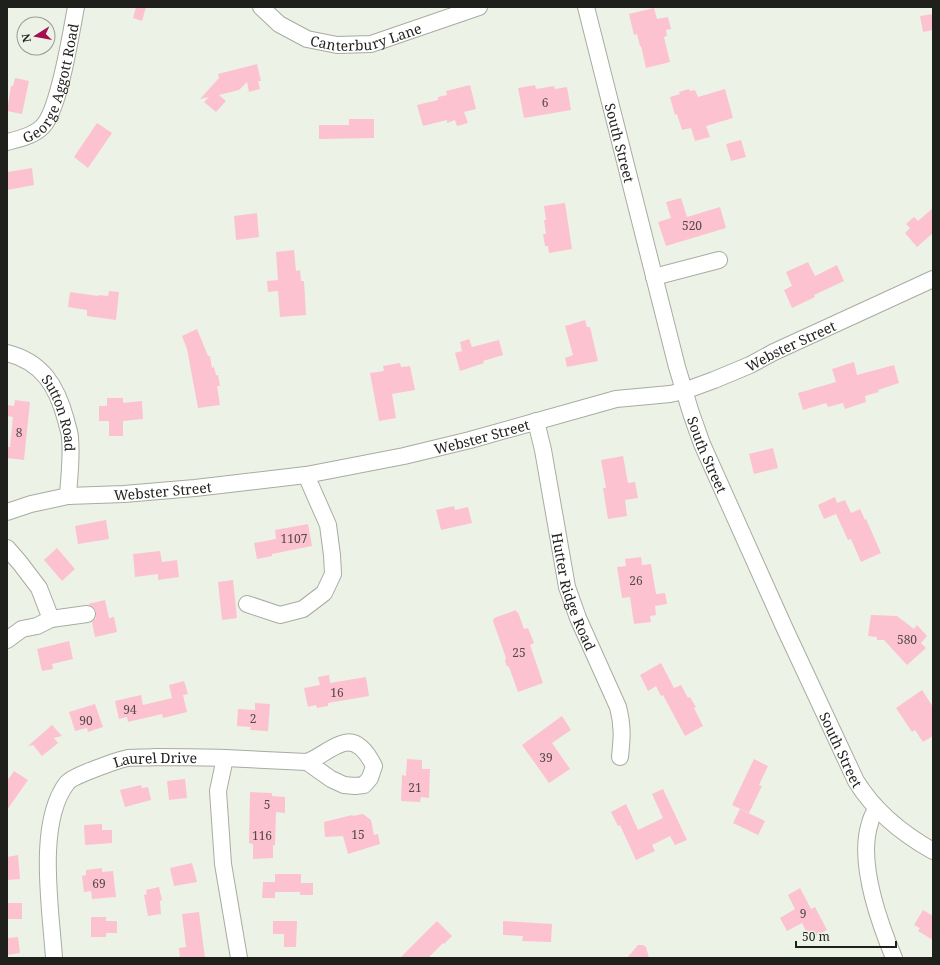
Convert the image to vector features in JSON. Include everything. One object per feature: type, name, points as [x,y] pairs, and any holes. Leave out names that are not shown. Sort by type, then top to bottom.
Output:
[{"type":"street","name":"George Aggott Road","points":[[7,142],[24,138],[42,128],[52,111],[58,92],[76,7]]},
{"type":"street","name":"Canterbury Lane","points":[[261,7],[279,24],[307,39],[337,45],[371,44],[479,7]]},
{"type":"street","name":"South Street","points":[[586,7],[684,391],[702,444],[785,629],[856,781],[876,809],[900,829],[933,851]]},
{"type":"street","points":[[654,277],[719,260]]},
{"type":"street","name":"Webster Street","points":[[7,512],[31,504],[68,496],[124,494],[195,488],[306,475],[404,456],[470,440],[616,399],[635,396],[670,394],[684,391],[704,385],[750,365],[774,352],[933,279]]},
{"type":"street","name":"Sutton Road","points":[[7,354],[16,356],[34,364],[48,378],[61,402],[70,437],[68,496]]},
{"type":"street","name":"Hutter Ridge Road","points":[[536,421],[543,450],[567,587],[578,618],[618,707],[622,720],[623,734],[620,757]]},
{"type":"street","points":[[247,604],[280,615],[303,609],[324,593],[333,574],[328,525],[306,475]]},
{"type":"street","points":[[7,548],[39,588],[51,619]]},
{"type":"street","points":[[7,640],[22,629],[37,626],[51,619],[87,614]]},
{"type":"street","name":"Laurel Drive","points":[[54,958],[47,856],[49,829],[54,806],[67,782],[98,767],[128,758],[225,758],[307,762]]},
{"type":"street","points":[[225,758],[218,791],[223,864],[239,958]]},
{"type":"street","points":[[876,809],[870,822],[866,854],[873,898],[894,958]]},
{"type":"building","points":[[136,7],[146,7],[142,21],[133,18]]},
{"type":"building","points":[[654,8],[657,19],[668,17],[671,29],[666,30],[667,36],[664,37],[670,62],[646,68],[641,46],[637,34],[634,35],[629,14]]},
{"type":"building","points":[[933,14],[933,30],[923,32],[920,16]]},
{"type":"building","points":[[257,64],[261,81],[258,81],[260,89],[249,92],[247,82],[239,90],[219,95],[226,101],[216,112],[204,102],[209,97],[200,99],[219,78],[218,74]]},
{"type":"building","points":[[15,78],[29,81],[22,114],[7,111],[11,86],[13,86]]},
{"type":"building","points":[[470,85],[476,109],[464,112],[468,123],[457,126],[455,120],[447,123],[447,120],[423,126],[417,105],[438,100],[438,97],[447,95],[446,91]]},
{"type":"building","points":[[535,85],[536,89],[554,86],[555,89],[567,87],[571,110],[524,118],[518,88]]},
{"type":"building","points":[[689,89],[690,91],[695,90],[698,97],[725,89],[733,118],[706,126],[710,137],[695,141],[691,128],[682,130],[677,114],[675,115],[670,97]]},
{"type":"building","points":[[349,119],[374,119],[374,138],[319,139],[319,125],[349,125]]},
{"type":"building","points":[[97,123],[112,133],[88,168],[74,157]]},
{"type":"building","points":[[741,140],[746,157],[731,161],[726,144]]},
{"type":"building","points":[[32,168],[34,185],[7,190],[7,172]]},
{"type":"building","points":[[681,198],[687,217],[720,207],[726,228],[666,246],[658,222],[671,218],[666,202]]},
{"type":"building","points":[[565,203],[572,249],[549,253],[548,246],[545,246],[543,234],[546,234],[544,206]]},
{"type":"building","points":[[933,208],[933,233],[917,247],[905,233],[910,228],[906,224],[914,217],[918,221]]},
{"type":"building","points":[[257,213],[259,237],[236,240],[234,216]]},
{"type":"building","points":[[294,250],[296,271],[300,270],[301,281],[304,281],[306,315],[280,317],[278,291],[268,292],[267,281],[278,280],[276,252]]},
{"type":"building","points":[[808,262],[815,276],[837,265],[844,281],[814,295],[815,297],[792,308],[784,290],[792,286],[786,272]]},
{"type":"building","points":[[109,291],[119,292],[116,320],[87,316],[87,310],[68,307],[70,292],[108,296]]},
{"type":"building","points":[[585,320],[587,327],[590,327],[598,361],[567,367],[565,358],[573,355],[565,326]]},
{"type":"building","points":[[197,329],[208,356],[210,356],[212,368],[214,367],[216,375],[218,375],[220,386],[217,386],[220,405],[198,408],[187,349],[182,336]]},
{"type":"building","points":[[469,339],[472,347],[499,340],[503,355],[483,361],[484,363],[460,371],[455,353],[462,351],[460,342]]},
{"type":"building","points":[[854,362],[857,375],[894,365],[899,383],[878,390],[879,392],[865,396],[866,402],[845,409],[843,403],[828,407],[826,403],[803,410],[798,393],[836,382],[832,369]]},
{"type":"building","points":[[400,363],[401,367],[410,366],[415,390],[392,394],[396,418],[379,421],[370,373],[384,371],[383,366]]},
{"type":"building","points":[[107,398],[123,398],[123,403],[142,401],[143,419],[123,421],[123,436],[109,436],[109,421],[99,421],[99,406],[107,406]]},
{"type":"building","points":[[15,400],[30,402],[24,460],[7,458],[7,447],[10,447],[13,417],[7,416],[7,405],[14,406]]},
{"type":"building","points":[[773,448],[778,468],[754,474],[749,454]]},
{"type":"building","points":[[623,456],[628,483],[635,482],[638,498],[625,500],[627,516],[608,519],[603,488],[606,488],[601,460]]},
{"type":"building","points":[[835,497],[837,503],[845,500],[851,513],[860,509],[881,553],[861,562],[851,539],[848,540],[836,514],[824,519],[818,505]]},
{"type":"building","points":[[454,506],[455,510],[468,507],[472,523],[441,530],[436,510]]},
{"type":"building","points":[[106,520],[109,539],[78,544],[75,526]]},
{"type":"building","points":[[308,524],[312,546],[272,554],[272,556],[257,559],[254,543],[276,539],[275,530]]},
{"type":"building","points":[[57,548],[75,569],[62,581],[44,560]]},
{"type":"building","points":[[160,551],[162,562],[177,560],[179,577],[158,580],[158,574],[135,577],[133,554]]},
{"type":"building","points":[[641,557],[642,565],[651,564],[656,594],[665,593],[667,604],[655,606],[656,615],[650,616],[651,622],[634,624],[630,597],[622,598],[617,567],[626,566],[625,559]]},
{"type":"building","points":[[233,580],[237,618],[222,620],[218,582]]},
{"type":"building","points":[[105,600],[109,618],[114,617],[117,632],[95,637],[92,622],[96,618],[96,612],[94,608],[88,604]]},
{"type":"building","points":[[516,610],[524,629],[528,628],[534,643],[530,645],[543,683],[518,692],[509,667],[506,665],[506,658],[493,621],[494,618]]},
{"type":"building","points":[[871,615],[897,616],[914,629],[917,625],[927,636],[921,643],[926,648],[907,665],[884,640],[877,640],[877,637],[868,636]]},
{"type":"building","points":[[69,641],[73,659],[52,664],[53,669],[42,671],[37,649]]},
{"type":"building","points":[[661,663],[674,688],[681,685],[688,698],[690,697],[696,707],[694,708],[703,726],[685,736],[663,695],[661,696],[656,686],[648,691],[640,675]]},
{"type":"building","points":[[329,675],[330,683],[366,677],[369,696],[328,703],[328,706],[317,708],[316,705],[308,707],[304,688],[320,685],[318,677]]},
{"type":"building","points":[[184,681],[188,694],[183,695],[187,712],[163,718],[162,714],[128,722],[127,717],[119,719],[115,701],[141,695],[143,705],[172,698],[169,685]]},
{"type":"building","points":[[922,690],[933,707],[933,736],[923,742],[915,730],[912,732],[896,708]]},
{"type":"building","points":[[255,703],[270,704],[268,731],[250,730],[251,727],[237,726],[238,709],[255,710]]},
{"type":"building","points":[[95,704],[103,727],[88,732],[87,728],[75,731],[69,712]]},
{"type":"building","points":[[562,716],[571,730],[552,743],[570,769],[549,783],[522,745]]},
{"type":"building","points":[[52,725],[62,736],[54,738],[58,743],[42,756],[33,745],[28,746]]},
{"type":"building","points":[[407,759],[422,760],[422,769],[430,769],[429,798],[421,797],[420,802],[401,801],[402,775],[406,776]]},
{"type":"building","points":[[754,759],[768,766],[759,785],[762,786],[749,813],[732,805]]},
{"type":"building","points":[[14,771],[28,780],[7,810],[7,781]]},
{"type":"building","points":[[185,779],[187,798],[169,800],[167,781]]},
{"type":"building","points":[[141,785],[142,788],[148,787],[151,800],[125,807],[120,790]]},
{"type":"building","points":[[663,789],[687,840],[675,845],[670,836],[652,845],[655,851],[636,860],[620,825],[618,826],[611,812],[626,804],[638,830],[663,818],[652,794]]},
{"type":"building","points":[[250,792],[272,793],[272,796],[285,797],[285,813],[276,812],[273,858],[253,859],[253,844],[249,843]]},
{"type":"building","points":[[740,809],[765,821],[758,835],[733,823]]},
{"type":"building","points":[[363,814],[371,820],[374,835],[378,834],[380,844],[348,854],[343,836],[325,837],[324,822],[352,815]]},
{"type":"building","points":[[102,824],[102,830],[112,830],[112,843],[85,845],[84,825]]},
{"type":"building","points":[[18,855],[20,879],[7,880],[7,857]]},
{"type":"building","points":[[192,863],[197,882],[174,886],[170,868]]},
{"type":"building","points":[[102,868],[102,872],[113,871],[116,897],[92,899],[91,891],[84,892],[82,876],[86,875],[86,870]]},
{"type":"building","points":[[275,874],[301,874],[301,892],[275,892],[275,898],[262,898],[263,882],[275,882]]},
{"type":"building","points":[[301,883],[313,883],[313,895],[300,895]]},
{"type":"building","points":[[159,887],[162,900],[160,901],[161,914],[148,916],[144,895],[147,894],[146,890]]},
{"type":"building","points":[[800,888],[811,909],[815,907],[827,930],[810,939],[802,923],[787,931],[780,918],[795,909],[788,895]]},
{"type":"building","points":[[7,903],[22,903],[22,919],[7,919]]},
{"type":"building","points":[[923,910],[933,916],[933,940],[918,931],[920,928],[914,925]]},
{"type":"building","points":[[199,912],[205,958],[180,958],[179,948],[186,947],[182,914]]},
{"type":"building","points":[[91,917],[106,917],[106,921],[117,921],[117,933],[106,933],[106,937],[91,937]]},
{"type":"building","points":[[273,921],[297,921],[296,947],[284,947],[284,934],[273,934]]},
{"type":"building","points":[[437,921],[452,936],[444,944],[443,943],[428,958],[400,958]]},
{"type":"building","points":[[503,921],[552,924],[551,942],[522,941],[523,936],[503,935]]},
{"type":"building","points":[[18,937],[20,953],[7,955],[7,938]]},
{"type":"building","points":[[638,945],[643,945],[646,947],[649,958],[627,958]]}]
